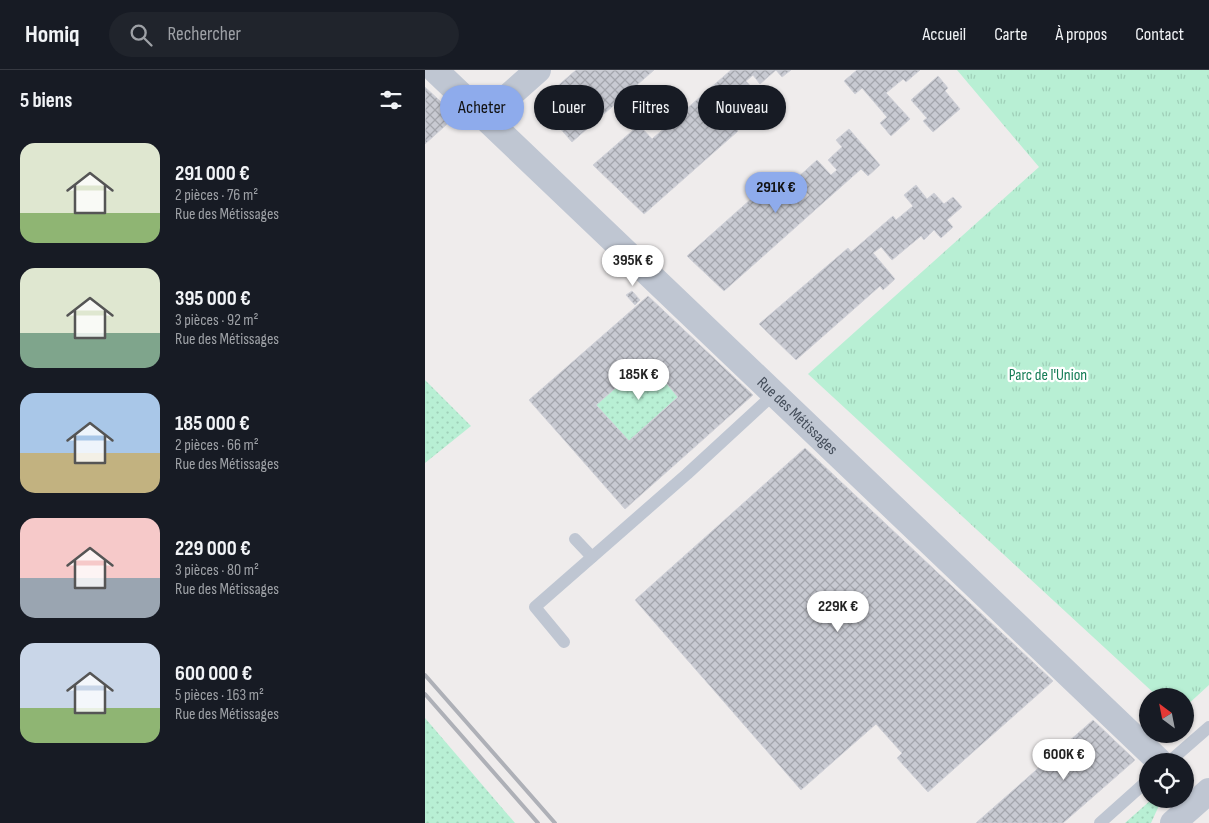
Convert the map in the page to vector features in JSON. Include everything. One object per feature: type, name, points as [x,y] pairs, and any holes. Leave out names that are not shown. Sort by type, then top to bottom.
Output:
[{"type":"street","name":"Rue des Métissages","points":[[435,70],[451,85]]},
{"type":"street","points":[[521,85],[538,70]]},
{"type":"street","name":"Rue des Métissages","points":[[499,130],[1151,753]]},
{"type":"street","points":[[1173,823],[1198,793]]},
{"type":"lane","points":[[564,642],[535,607],[687,474],[775,393]]},
{"type":"lane","points":[[575,539],[592,557]]},
{"type":"lane","points":[[1179,753],[1209,727]]},
{"type":"lane","points":[[1100,823],[1139,788]]},
{"type":"green space","name":"Parc de l'Union","points":[[957,70],[1209,70],[1209,685],[1194,699],[1194,688],[1148,688],[808,374],[1039,167]]},
{"type":"green space","points":[[637,369],[650,383],[662,378],[678,397],[629,441],[596,405]]},
{"type":"green space","points":[[425,380],[471,426],[425,463]]},
{"type":"green space","points":[[425,718],[515,823],[425,823]]},
{"type":"green space","points":[[1142,808],[1158,808],[1151,823],[1125,823]]},
{"type":"building","points":[[576,70],[654,70],[637,85],[614,85],[614,105],[604,114],[604,85],[559,85]]},
{"type":"building","points":[[731,70],[776,70],[760,84],[753,75],[746,81],[750,85],[714,85]]},
{"type":"building","points":[[776,70],[791,70],[782,77]]},
{"type":"building","points":[[857,70],[920,70],[906,82],[903,79],[886,93],[910,119],[891,136],[880,123],[887,117],[862,88],[855,94],[844,81]]},
{"type":"building","points":[[938,76],[948,88],[945,91],[960,109],[933,132],[923,121],[927,118],[911,100]]},
{"type":"building","points":[[425,87],[440,101],[440,130],[425,144]]},
{"type":"building","points":[[698,99],[698,130],[738,131],[644,214],[593,165],[633,130],[644,130],[652,139],[662,130],[688,130],[688,108]]},
{"type":"building","points":[[849,129],[880,165],[868,176],[861,169],[724,291],[687,256],[778,175],[802,201],[809,195],[795,180],[817,160],[831,175],[837,170],[828,160],[842,147],[836,140]]},
{"type":"building","points":[[562,130],[586,130],[572,142]]},
{"type":"building","points":[[916,185],[927,199],[934,193],[944,204],[953,197],[962,207],[947,220],[953,227],[941,238],[934,230],[924,240],[921,236],[892,260],[881,247],[873,253],[895,279],[883,290],[880,286],[796,360],[759,324],[848,248],[851,252],[893,216],[896,220],[913,206],[904,195]]},
{"type":"building","points":[[632,291],[640,300],[635,305],[626,295]]},
{"type":"building","points":[[648,296],[753,395],[625,509],[529,400]],"holes":[[[637,369],[650,383],[662,378],[678,397],[629,441],[596,405]]]},
{"type":"building","points":[[805,448],[1053,681],[928,792],[897,758],[902,753],[876,724],[801,790],[635,600]]},
{"type":"building","points":[[1093,720],[1135,760],[1063,823],[976,823]]},
{"type":"railway","points":[[425,675],[555,823]]},
{"type":"railway","points":[[425,694],[538,823]]}]
